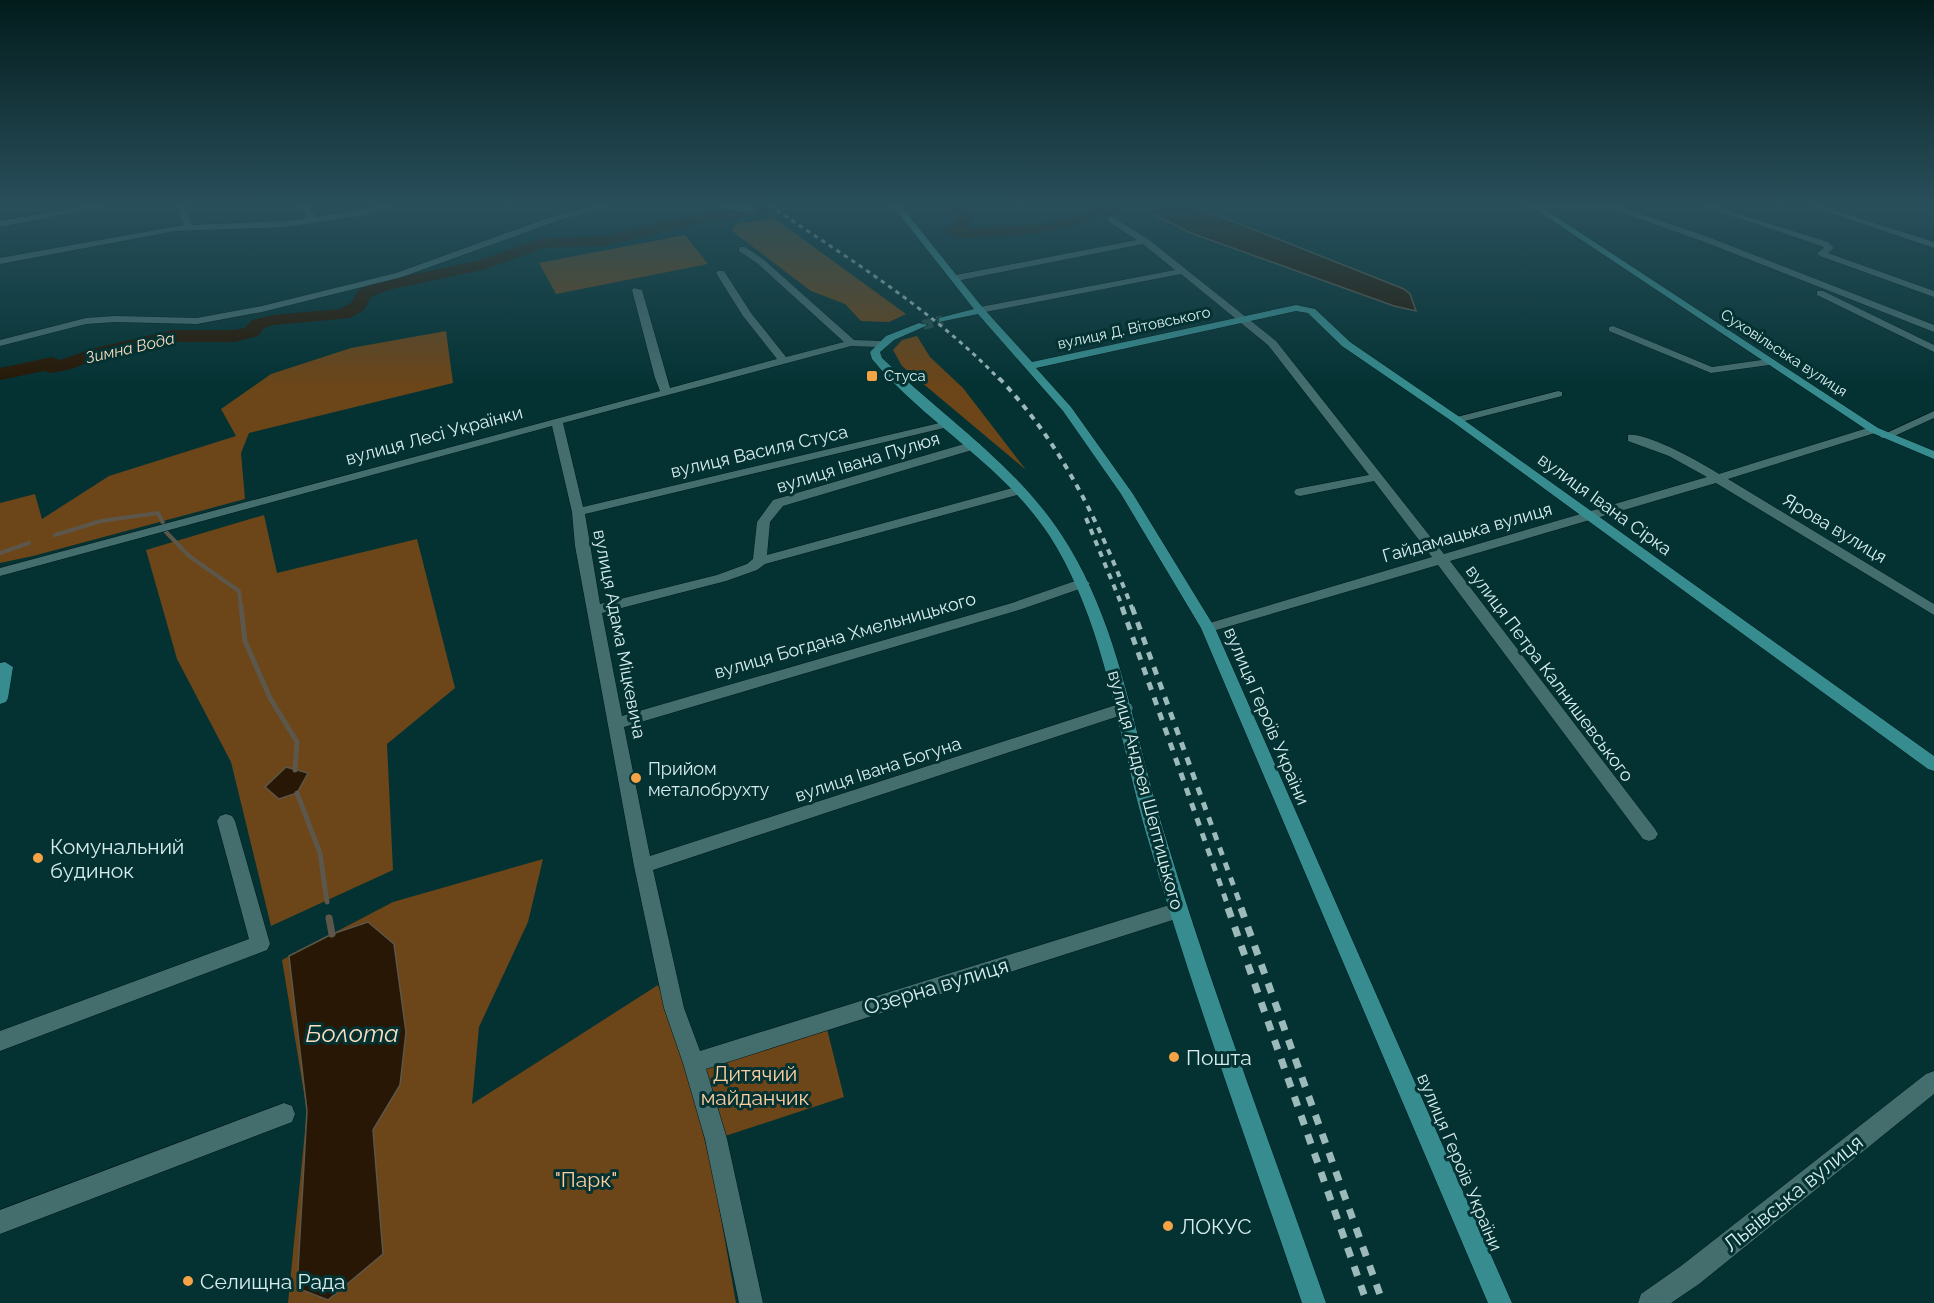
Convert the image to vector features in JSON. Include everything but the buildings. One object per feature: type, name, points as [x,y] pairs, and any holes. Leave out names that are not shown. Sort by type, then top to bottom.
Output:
[{"type":"street","points":[[0,343],[86,321],[116,319],[196,321],[262,309],[399,275],[424,266]]},
{"type":"street","points":[[765,266],[851,343]]},
{"type":"street","name":"вулиця Героїв України","points":[[946,266],[980,310],[1067,410],[1127,495],[1208,627],[1500,1303]]},
{"type":"street","points":[[956,278],[1018,266]]},
{"type":"street","name":"вулиця Петра Калнишевського","points":[[1176,266],[1272,344],[1440,558],[1649,834]]},
{"type":"street","name":"Суховільська вулиця","points":[[1624,266],[1880,433],[1934,455]]},
{"type":"street","points":[[1772,266],[1934,330]]},
{"type":"street","points":[[1855,266],[1934,294]]},
{"type":"street","points":[[943,320],[980,310],[1183,271]]},
{"type":"street","points":[[721,273],[747,314],[784,361]]},
{"type":"street","points":[[1817,283],[1811,286],[1824,296],[1934,350]]},
{"type":"street","points":[[637,290],[660,378],[666,392]]},
{"type":"street","name":"вулиця Івана Сірка","points":[[1245,320],[1296,308],[1311,311],[1346,344],[1457,420],[1934,765]]},
{"type":"street","name":"вулиця Д. Вітовського","points":[[1029,366],[1245,320]]},
{"type":"street","points":[[880,344],[894,336],[923,326]]},
{"type":"street","points":[[1613,329],[1711,370],[1769,362]]},
{"type":"street","name":"вулиця Лесі Українки","points":[[0,572],[851,343],[880,344]]},
{"type":"street","name":"вулиця Андрея Шептицького","points":[[880,344],[875,352],[877,359],[948,424],[975,445],[1020,490],[1054,534],[1083,583],[1125,708],[1153,828],[1179,910],[1314,1303]]},
{"type":"street","points":[[1457,420],[1558,394]]},
{"type":"street","name":"Гайдамацька вулиця","points":[[1208,627],[1817,449],[1880,433],[1934,414]]},
{"type":"street","name":"вулиця Адама Міцкевича","points":[[557,422],[578,512],[594,610],[643,866],[674,1008],[694,1063],[716,1139],[751,1303]]},
{"type":"street","name":"вулиця Василя Стуса","points":[[578,512],[948,424]]},
{"type":"street","name":"Ярова вулиця","points":[[1632,438],[1680,456],[1934,609]]},
{"type":"street","name":"вулиця Івана Пулюя","points":[[760,561],[761,525],[766,514],[778,503],[975,445]]},
{"type":"street","points":[[1300,492],[1377,477]]},
{"type":"street","points":[[594,610],[721,578],[752,567],[760,561],[1020,490]]},
{"type":"street","name":"вулиця Богдана Хмельницького","points":[[617,723],[1017,606],[1083,583]]},
{"type":"street","points":[[0,698],[4,667]]},
{"type":"street","name":"вулиця Івана Богуна","points":[[643,866],[1125,708]]},
{"type":"street","points":[[0,1041],[260,944],[226,821]]},
{"type":"street","name":"Озерна вулиця","points":[[694,1063],[1179,910]]},
{"type":"street","name":"Львівська вулиця","points":[[1650,1303],[1690,1275],[1934,1081]]},
{"type":"street","points":[[0,1222],[284,1114]]},
{"type":"green space","points":[[541,266],[699,266],[556,294]]},
{"type":"green space","points":[[778,266],[840,266],[906,314],[889,322],[861,321],[845,304],[811,291]]},
{"type":"green space","points":[[446,331],[453,383],[249,433],[241,453],[245,499],[0,563],[0,503],[35,494],[42,519],[109,476],[236,436],[221,409],[271,374],[351,348]]},
{"type":"green space","points":[[917,336],[930,357],[963,388],[1026,470],[902,366],[893,350],[902,340]]},
{"type":"green space","points":[[264,515],[277,573],[417,539],[455,688],[387,744],[393,870],[271,926],[231,762],[177,659],[146,550]]},
{"type":"green space","name":"\"Парк\"","points":[[543,859],[528,922],[479,1027],[472,1104],[658,985],[692,1086],[715,1184],[736,1303],[288,1303],[307,1111],[282,960],[393,902]]},
{"type":"green space","name":"Дитячий майданчик","points":[[825,1021],[844,1097],[716,1139],[694,1063]]},
{"type":"water","points":[[1282,266],[1345,266],[1404,289],[1410,294],[1416,311],[1394,306]]},
{"type":"water","points":[[286,767],[308,773],[297,793],[279,799],[265,787]]},
{"type":"water","name":"Болота","points":[[368,922],[394,944],[406,1032],[400,1085],[373,1130],[383,1254],[328,1300],[297,1288],[307,1111],[289,956],[332,934]]},
{"type":"waterway","name":"Зимна Вода","points":[[0,374],[52,363],[51,367],[71,363],[98,353],[173,336],[234,336],[251,332],[258,324],[273,320],[344,314],[358,306],[364,294],[383,286],[476,266]]},
{"type":"waterway","points":[[55,535],[101,521],[158,513],[163,523]]},
{"type":"waterway","points":[[166,532],[189,556],[239,591],[241,608]]},
{"type":"waterway","points":[[0,553],[29,543]]},
{"type":"waterway","points":[[241,607],[245,641],[270,698],[297,742],[295,770]]},
{"type":"waterway","points":[[297,793],[320,853],[327,902]]},
{"type":"waterway","points":[[329,918],[332,934]]},
{"type":"tunnel","points":[[923,325],[943,320]]},
{"type":"railway","points":[[860,266],[919,308],[1000,380]]},
{"type":"railway","points":[[999,378],[1022,404],[1061,458],[1092,516],[1132,608]]},
{"type":"railway","points":[[1086,518],[1123,608]]},
{"type":"railway","points":[[1122,607],[1229,909]]},
{"type":"railway","points":[[1132,607],[1242,909]]},
{"type":"railway","points":[[1228,908],[1367,1303]]},
{"type":"railway","points":[[1241,908],[1383,1303]]},
{"type":"place","name":"Стуса","points":[[872,376]]},
{"type":"place","name":"Прийом металобрухту","points":[[636,778]]},
{"type":"place","name":"Комунальний будинок","points":[[38,858]]},
{"type":"place","name":"Пошта","points":[[1174,1057]]},
{"type":"place","name":"ЛОКУС","points":[[1168,1226]]},
{"type":"place","name":"Селищна Рада","points":[[188,1281]]}]
